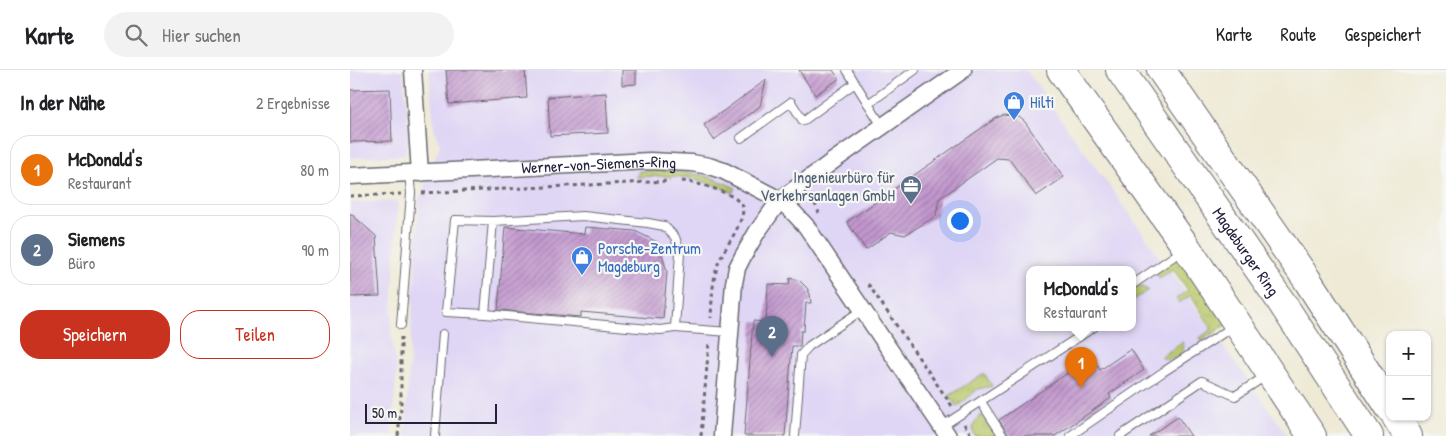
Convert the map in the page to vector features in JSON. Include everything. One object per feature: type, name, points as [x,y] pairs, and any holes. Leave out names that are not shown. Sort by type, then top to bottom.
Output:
[{"type":"highway","points":[[1061,70],[1186,248],[1312,436]]},
{"type":"highway","name":"Magdeburger Ring","points":[[1120,70],[1280,300],[1369,436]]},
{"type":"highway","name":"Magdeburger Ring","points":[[1161,70],[1306,278],[1386,402]]},
{"type":"highway","points":[[1399,421],[1408,436]]},
{"type":"street","points":[[413,70],[415,173]]},
{"type":"street","points":[[722,436],[734,283],[737,268],[757,232],[780,200],[963,70]]},
{"type":"street","name":"Werner-von-Siemens-Ring","points":[[350,176],[650,161],[683,162],[709,166],[724,172],[780,200],[806,226],[945,431]]},
{"type":"lane","points":[[847,70],[882,126]]},
{"type":"lane","points":[[868,104],[915,70]]},
{"type":"lane","points":[[741,138],[790,102],[803,121],[855,83]]},
{"type":"lane","points":[[401,325],[410,193],[415,173]]},
{"type":"lane","points":[[675,328],[680,253],[675,238],[664,226],[583,216],[455,220],[446,312],[660,330],[675,328],[730,332]]},
{"type":"lane","points":[[485,314],[493,220]]},
{"type":"lane","points":[[1136,282],[1186,248]]},
{"type":"lane","points":[[795,436],[801,355],[809,346],[862,310]]},
{"type":"lane","points":[[1070,436],[1237,323]]},
{"type":"lane","points":[[945,431],[959,416],[1088,331]]},
{"type":"lane","points":[[435,436],[443,334]]},
{"type":"lane","points":[[1120,436],[1202,381],[1235,396],[1270,372]]},
{"type":"lane","points":[[981,402],[1003,436]]},
{"type":"path","points":[[809,179],[816,190],[814,204],[822,217]]},
{"type":"path","points":[[350,196],[674,181]]},
{"type":"path","points":[[679,181],[711,187],[737,199]]},
{"type":"path","points":[[865,280],[972,436]]},
{"type":"path","points":[[398,436],[401,408],[401,325]]},
{"type":"shaded area","points":[[350,70],[403,70],[409,135],[405,155],[350,158]]},
{"type":"shaded area","points":[[429,70],[1026,70],[1288,436],[405,436],[419,200],[440,145],[434,129]]},
{"type":"shaded area","points":[[398,201],[391,334],[397,369],[391,436],[350,436],[350,203]]},
{"type":"green space","points":[[639,171],[689,173],[711,178],[736,188],[733,193],[708,183],[675,176],[636,177]]},
{"type":"green space","points":[[1175,258],[1182,258],[1227,324],[1202,341],[1200,338],[1212,329],[1191,295],[1179,303],[1176,299],[1188,290],[1173,269],[1159,278],[1156,272]]},
{"type":"green space","points":[[1136,287],[1148,290],[1136,298]]},
{"type":"green space","points":[[1182,342],[1184,346],[1183,351],[1178,356],[1173,359],[1161,357]]},
{"type":"green space","points":[[984,373],[992,386],[978,389],[957,407],[949,396]]},
{"type":"green space","points":[[982,415],[997,436],[975,436],[974,424]]},
{"type":"building","points":[[446,70],[525,70],[527,98],[449,104]]},
{"type":"building","points":[[622,70],[636,70],[636,84],[622,85]]},
{"type":"building","points":[[799,70],[833,70],[839,79],[815,95]]},
{"type":"building","points":[[766,80],[760,106],[714,140],[704,125]]},
{"type":"building","points":[[390,89],[392,141],[350,142],[350,90]]},
{"type":"building","points":[[606,93],[608,133],[550,136],[548,97]]},
{"type":"building","points":[[1004,115],[1019,117],[1025,122],[1064,177],[1036,196],[1009,159],[997,158],[939,199],[936,216],[905,235],[891,232],[866,250],[847,222],[996,118]]},
{"type":"building","points":[[350,213],[376,236],[380,296],[350,297]]},
{"type":"building","name":"Porsche-Zentrum Magdeburg","points":[[505,227],[584,234],[585,227],[635,231],[659,243],[667,272],[663,319],[581,312],[581,317],[498,310]]},
{"type":"building","points":[[790,278],[800,281],[807,288],[811,303],[806,303],[804,331],[801,331],[800,346],[792,346],[785,436],[744,436],[753,321],[766,322],[768,284],[789,285]]},
{"type":"building","points":[[1131,349],[1144,370],[1109,394],[1111,398],[1055,436],[1009,436],[999,420],[1091,357],[1100,370]]},
{"type":"building","points":[[1178,417],[1191,436],[1149,436]]},
{"type":"place","name":"Hilti","points":[[1014,121]]},
{"type":"place","name":"Ingenieurbüro für Verkehrsanlagen GmbH","points":[[911,205]]},
{"type":"place","name":"Porsche-Zentrum Magdeburg","points":[[582,276]]},
{"type":"place","name":"Siemens","points":[[772,357]]},
{"type":"place","name":"McDonald's","points":[[1081,388]]}]
